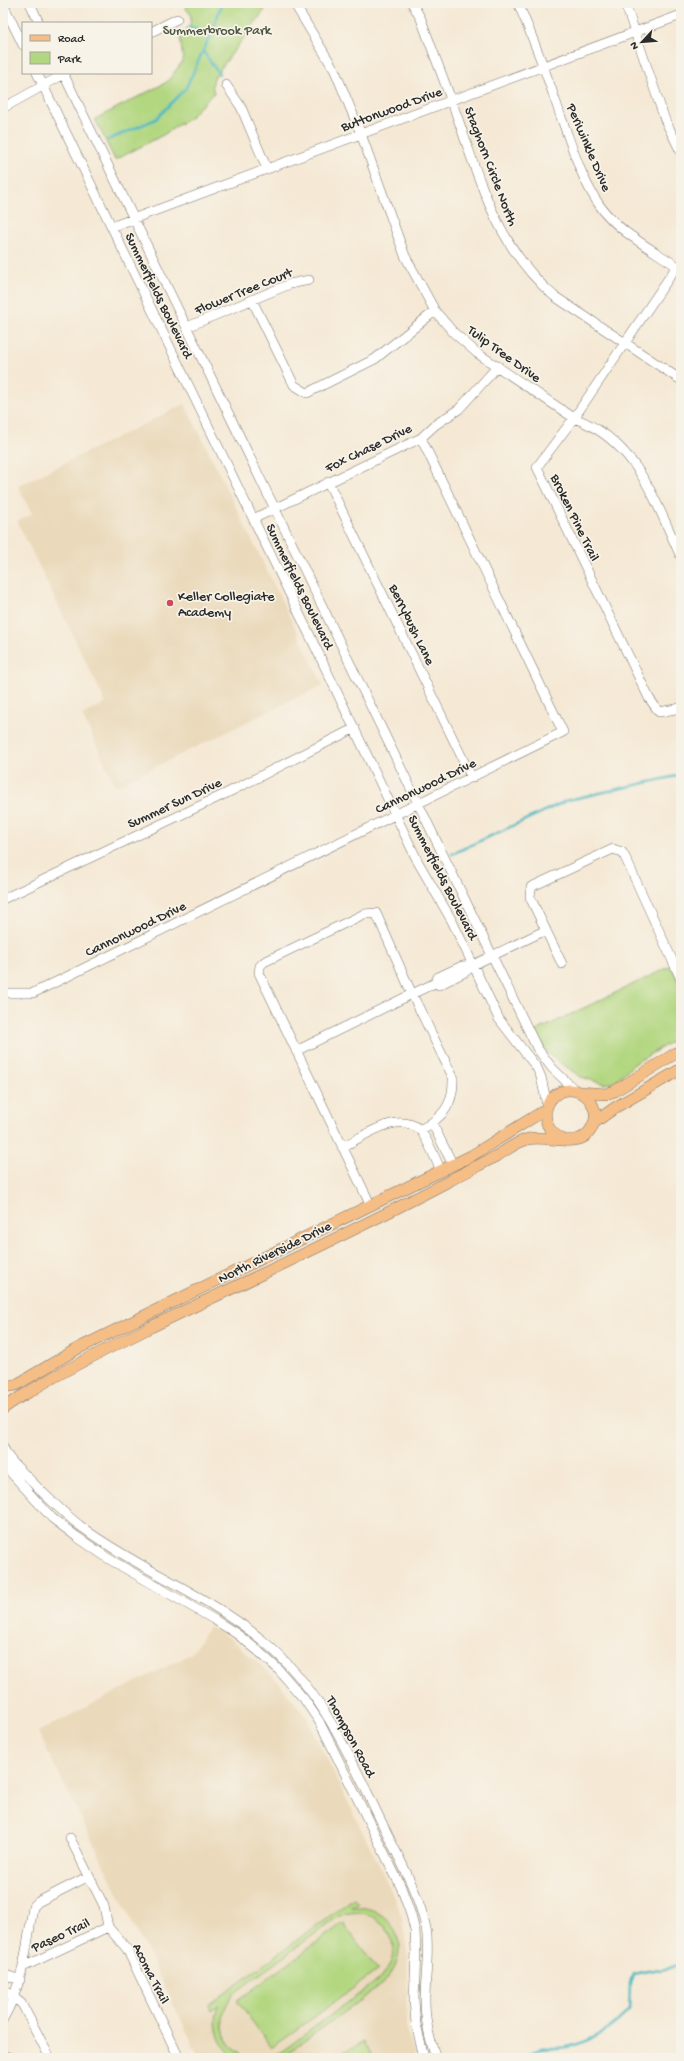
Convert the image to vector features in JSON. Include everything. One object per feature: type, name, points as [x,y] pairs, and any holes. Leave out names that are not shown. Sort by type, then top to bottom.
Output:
[{"type":"main road","name":"North Riverside Drive","points":[[3,1387],[16,1385],[64,1356],[453,1165],[490,1145],[546,1107],[552,1098],[559,1093],[567,1091],[606,1094],[615,1091],[681,1050]]},
{"type":"main road","name":"North Riverside Drive","points":[[3,1409],[70,1367],[416,1198],[517,1143],[537,1138],[564,1140],[579,1139],[586,1135],[594,1122],[616,1107],[681,1069]]},
{"type":"main road","points":[[578,1092],[586,1096],[594,1108],[594,1122]]},
{"type":"main road","points":[[546,1107],[545,1117],[551,1132],[564,1140]]},
{"type":"main road","points":[[224,1277],[230,1289]]},
{"type":"main road","points":[[213,1282],[219,1294]]},
{"type":"street","points":[[30,3],[39,22]]},
{"type":"street","name":"Tulip Tree Drive","points":[[294,3],[335,71],[361,134],[405,256],[435,311],[453,332],[471,348],[574,418],[586,423],[625,452],[638,467],[681,557]]},
{"type":"street","name":"Staghorn Circle North","points":[[412,3],[420,19],[489,204],[504,236],[522,264],[535,279],[554,296],[681,380]]},
{"type":"street","name":"Periwinkle Drive","points":[[518,3],[544,66],[574,153],[589,188],[600,206],[613,219],[651,250],[679,267]]},
{"type":"street","points":[[625,3],[665,120],[681,152]]},
{"type":"street","points":[[3,4],[22,43]]},
{"type":"street","name":"Buttonwood Drive","points":[[111,227],[681,15]]},
{"type":"street","points":[[152,32],[177,19]]},
{"type":"street","name":"Summerfields Boulevard","points":[[37,74],[355,728],[418,862],[452,921],[499,1018],[509,1034],[537,1068],[541,1077],[546,1107]]},
{"type":"street","points":[[3,108],[62,74]]},
{"type":"street","name":"Summerfields Boulevard","points":[[64,74],[274,508],[538,1048],[552,1068],[578,1092]]},
{"type":"street","points":[[226,85],[241,107],[267,169]]},
{"type":"street","name":"Broken Pine Trail","points":[[679,267],[625,342],[574,418],[537,467],[649,698],[658,712],[681,708]]},
{"type":"street","name":"Flower Tree Court","points":[[187,327],[290,284],[309,280]]},
{"type":"street","points":[[252,300],[294,384],[307,393],[375,359],[435,311]]},
{"type":"street","name":"Fox Chase Drive","points":[[253,519],[421,438],[435,425],[458,409],[498,366]]},
{"type":"street","name":"Cannonwood Drive","points":[[3,993],[33,993],[563,732],[421,438]]},
{"type":"street","name":"Berrybush Lane","points":[[328,482],[472,778]]},
{"type":"street","name":"Summer Sun Drive","points":[[3,899],[220,796],[355,728]]},
{"type":"street","points":[[562,964],[530,897],[531,887],[613,849],[618,850],[625,857],[681,979]]},
{"type":"street","points":[[342,1147],[385,1125],[398,1123],[420,1130],[432,1124],[450,1103],[453,1090],[452,1076],[412,994],[376,913],[364,914],[264,962],[260,966],[259,973],[342,1147],[371,1206]]},
{"type":"street","points":[[296,1051],[434,983],[438,977],[462,966],[473,965],[546,930]]},
{"type":"street","points":[[432,1124],[453,1165]]},
{"type":"street","points":[[420,1130],[441,1170]]},
{"type":"street","name":"Thompson Road","points":[[3,1446],[7,1456],[60,1509],[83,1528],[115,1549],[234,1619],[285,1660],[312,1692],[335,1729],[417,1897],[426,1930],[428,1952],[426,2013],[430,2043],[436,2058]]},
{"type":"street","name":"Thompson Road","points":[[3,1464],[52,1518],[110,1559],[226,1627],[257,1650],[277,1668],[304,1699],[326,1734],[406,1901],[415,1931],[415,2013],[420,2045],[424,2058]]},
{"type":"street","points":[[52,1518],[60,1509]]},
{"type":"street","points":[[226,1627],[234,1619]]},
{"type":"street","points":[[326,1734],[335,1729]]},
{"type":"street","points":[[70,1838],[104,1906],[108,1927]]},
{"type":"street","points":[[388,1861],[398,1856]]},
{"type":"street","points":[[3,2019],[14,1997],[20,1980],[33,1907],[38,1902],[89,1876]]},
{"type":"street","name":"Paseo Trail","points":[[23,1967],[108,1927]]},
{"type":"street","name":"Acoma Trail","points":[[108,1927],[127,1949],[179,2058]]},
{"type":"street","points":[[3,1974],[20,1980]]},
{"type":"street","points":[[3,1989],[22,2004],[50,2058]]},
{"type":"street","points":[[415,2013],[426,2013]]},
{"type":"street","points":[[3,2055],[11,2058]]},
{"type":"shaded area","name":"Keller Collegiate Academy","points":[[185,404],[323,685],[116,786],[82,715],[106,703],[17,521],[32,514],[18,486]]},
{"type":"shaded area","points":[[209,1627],[231,1639],[276,1679],[307,1718],[388,1884],[402,1917],[408,1959],[406,2026],[415,2058],[200,2058],[38,1732],[191,1654]]},
{"type":"green space","name":"Summerbrook Park","points":[[186,3],[270,3],[215,76],[212,85],[214,93],[188,119],[163,135],[115,160],[95,119],[167,82],[183,61],[180,35],[190,26],[191,15],[185,7]]},
{"type":"green space","points":[[671,966],[681,987],[681,1036],[637,1062],[614,1082],[604,1084],[581,1077],[559,1062],[545,1050],[536,1031]]},
{"type":"green space","points":[[354,1898],[358,1902],[352,1907],[368,1909],[380,1914],[390,1923],[396,1934],[399,1946],[398,1959],[392,1972],[382,1984],[284,2056],[267,2058],[281,2052],[378,1980],[388,1968],[393,1955],[392,1942],[387,1930],[379,1921],[368,1915],[354,1913],[339,1916],[237,1991],[230,1999],[225,2009],[223,2019],[223,2029],[226,2039],[240,2054],[251,2058],[234,2057],[228,2052],[220,2040],[216,2027],[219,2005],[212,2010],[209,2005]]},
{"type":"green space","points":[[343,1923],[378,1970],[272,2048],[237,2001]]},
{"type":"green space","points":[[364,2041],[373,2058],[336,2058],[335,2056]]},
{"type":"waterway","points":[[108,140],[156,119],[186,88],[213,29],[222,3]]},
{"type":"waterway","points":[[189,27],[211,34]]},
{"type":"waterway","points":[[203,51],[219,74]]},
{"type":"waterway","points":[[452,854],[568,800],[681,775]]},
{"type":"waterway","points":[[525,2058],[534,2051],[575,2045],[601,2034],[616,2023],[629,2010],[630,1983],[633,1974],[681,1965]]},
{"type":"place","name":"Keller Collegiate Academy","points":[[170,603]]}]
